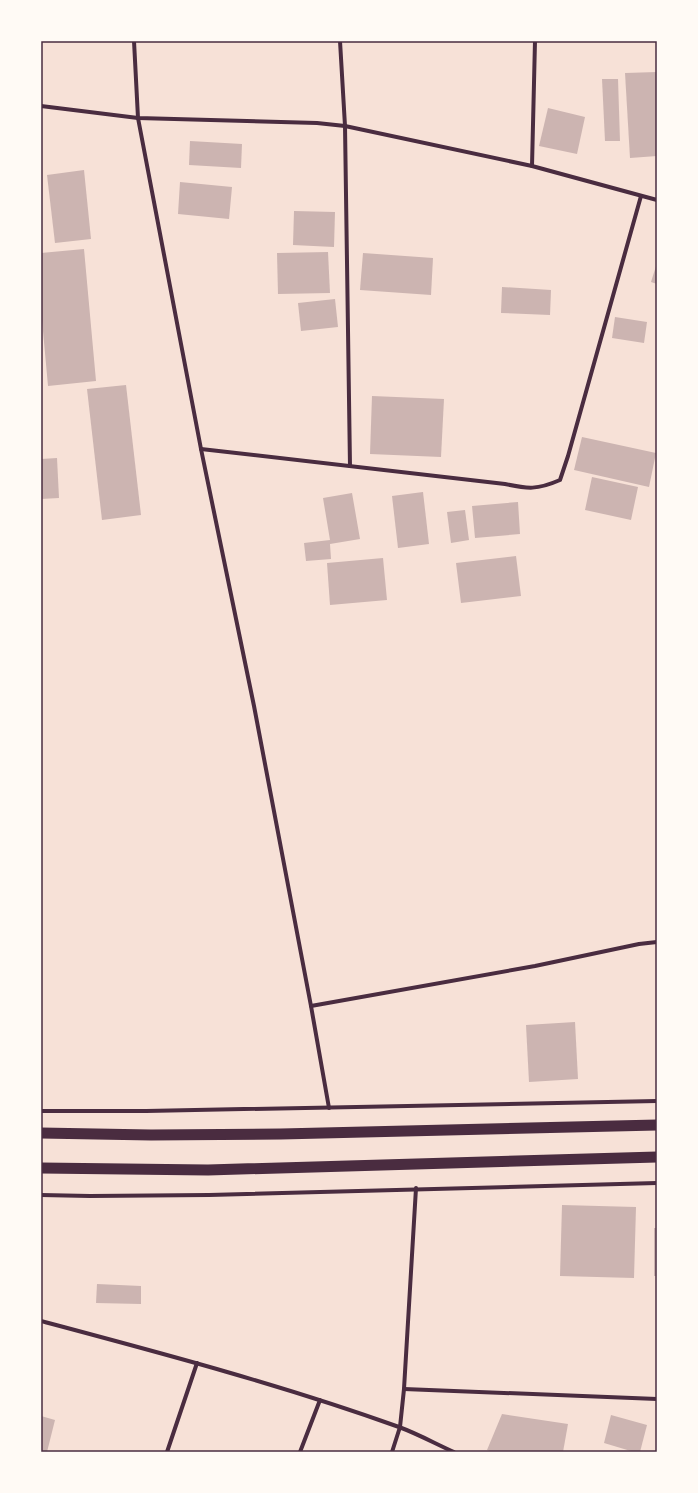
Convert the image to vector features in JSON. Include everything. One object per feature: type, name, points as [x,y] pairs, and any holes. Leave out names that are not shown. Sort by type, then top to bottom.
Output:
[{"type":"highway","points":[[41,1133],[151,1135],[281,1134],[657,1125]]},
{"type":"highway","points":[[41,1168],[208,1170],[657,1157]]},
{"type":"street","points":[[134,41],[138,118],[201,448],[254,706],[329,1108]]},
{"type":"street","points":[[340,41],[345,126],[350,466]]},
{"type":"street","points":[[532,166],[535,41]]},
{"type":"street","points":[[41,106],[138,118],[317,123],[345,126],[532,166],[657,200]]},
{"type":"street","points":[[201,448],[505,484],[527,489],[546,486],[560,480],[641,196]]},
{"type":"street","points":[[311,1006],[535,966],[639,944],[657,942]]},
{"type":"street","points":[[41,1111],[146,1111],[657,1101]]},
{"type":"street","points":[[41,1195],[209,1195],[416,1188],[657,1183]]},
{"type":"street","points":[[392,1452],[400,1428],[404,1389],[416,1188]]},
{"type":"street","points":[[41,1321],[197,1363],[320,1400],[400,1428],[454,1452]]},
{"type":"street","points":[[167,1452],[197,1363]]},
{"type":"street","points":[[404,1389],[657,1399]]},
{"type":"street","points":[[300,1452],[320,1400]]},
{"type":"building","points":[[657,72],[657,156],[630,158],[625,73]]},
{"type":"building","points":[[602,79],[618,79],[620,141],[605,141]]},
{"type":"building","points":[[548,108],[585,117],[577,154],[539,146]]},
{"type":"building","points":[[190,141],[242,144],[241,168],[189,165]]},
{"type":"building","points":[[84,170],[91,239],[55,243],[47,175]]},
{"type":"building","points":[[180,182],[232,187],[229,219],[178,214]]},
{"type":"building","points":[[294,211],[335,212],[334,247],[293,245]]},
{"type":"building","points":[[84,249],[96,381],[48,386],[41,309],[41,253]]},
{"type":"building","points":[[328,252],[330,293],[278,294],[277,253]]},
{"type":"building","points":[[363,253],[433,258],[431,295],[360,290]]},
{"type":"building","points":[[657,263],[657,284],[651,282]]},
{"type":"building","points":[[502,287],[551,290],[550,315],[501,313]]},
{"type":"building","points":[[335,299],[338,327],[301,331],[298,303]]},
{"type":"building","points":[[615,317],[647,322],[644,343],[612,338]]},
{"type":"building","points":[[126,385],[141,515],[102,520],[87,389]]},
{"type":"building","points":[[372,396],[444,399],[441,457],[370,454]]},
{"type":"building","points":[[582,437],[656,453],[649,487],[574,470]]},
{"type":"building","points":[[57,458],[59,498],[41,499],[41,459]]},
{"type":"building","points":[[592,477],[638,487],[631,520],[585,510]]},
{"type":"building","points":[[423,492],[429,544],[398,548],[392,496]]},
{"type":"building","points":[[352,493],[360,539],[330,544],[331,559],[306,561],[304,543],[330,540],[323,498]]},
{"type":"building","points":[[518,502],[520,534],[475,538],[472,506]]},
{"type":"building","points":[[465,510],[469,540],[451,543],[447,512]]},
{"type":"building","points":[[516,556],[521,596],[461,603],[456,563]]},
{"type":"building","points":[[383,558],[387,600],[330,605],[327,563]]},
{"type":"building","points":[[575,1022],[578,1079],[529,1082],[526,1025]]},
{"type":"building","points":[[562,1205],[636,1207],[634,1278],[560,1276]]},
{"type":"building","points":[[654,1228],[657,1228],[657,1276],[654,1276]]},
{"type":"building","points":[[97,1284],[141,1286],[141,1304],[96,1303]]},
{"type":"building","points":[[502,1414],[568,1424],[563,1452],[493,1452],[487,1450]]},
{"type":"building","points":[[611,1415],[647,1425],[640,1452],[634,1452],[604,1443]]},
{"type":"building","points":[[41,1416],[55,1420],[47,1452],[41,1452]]}]
